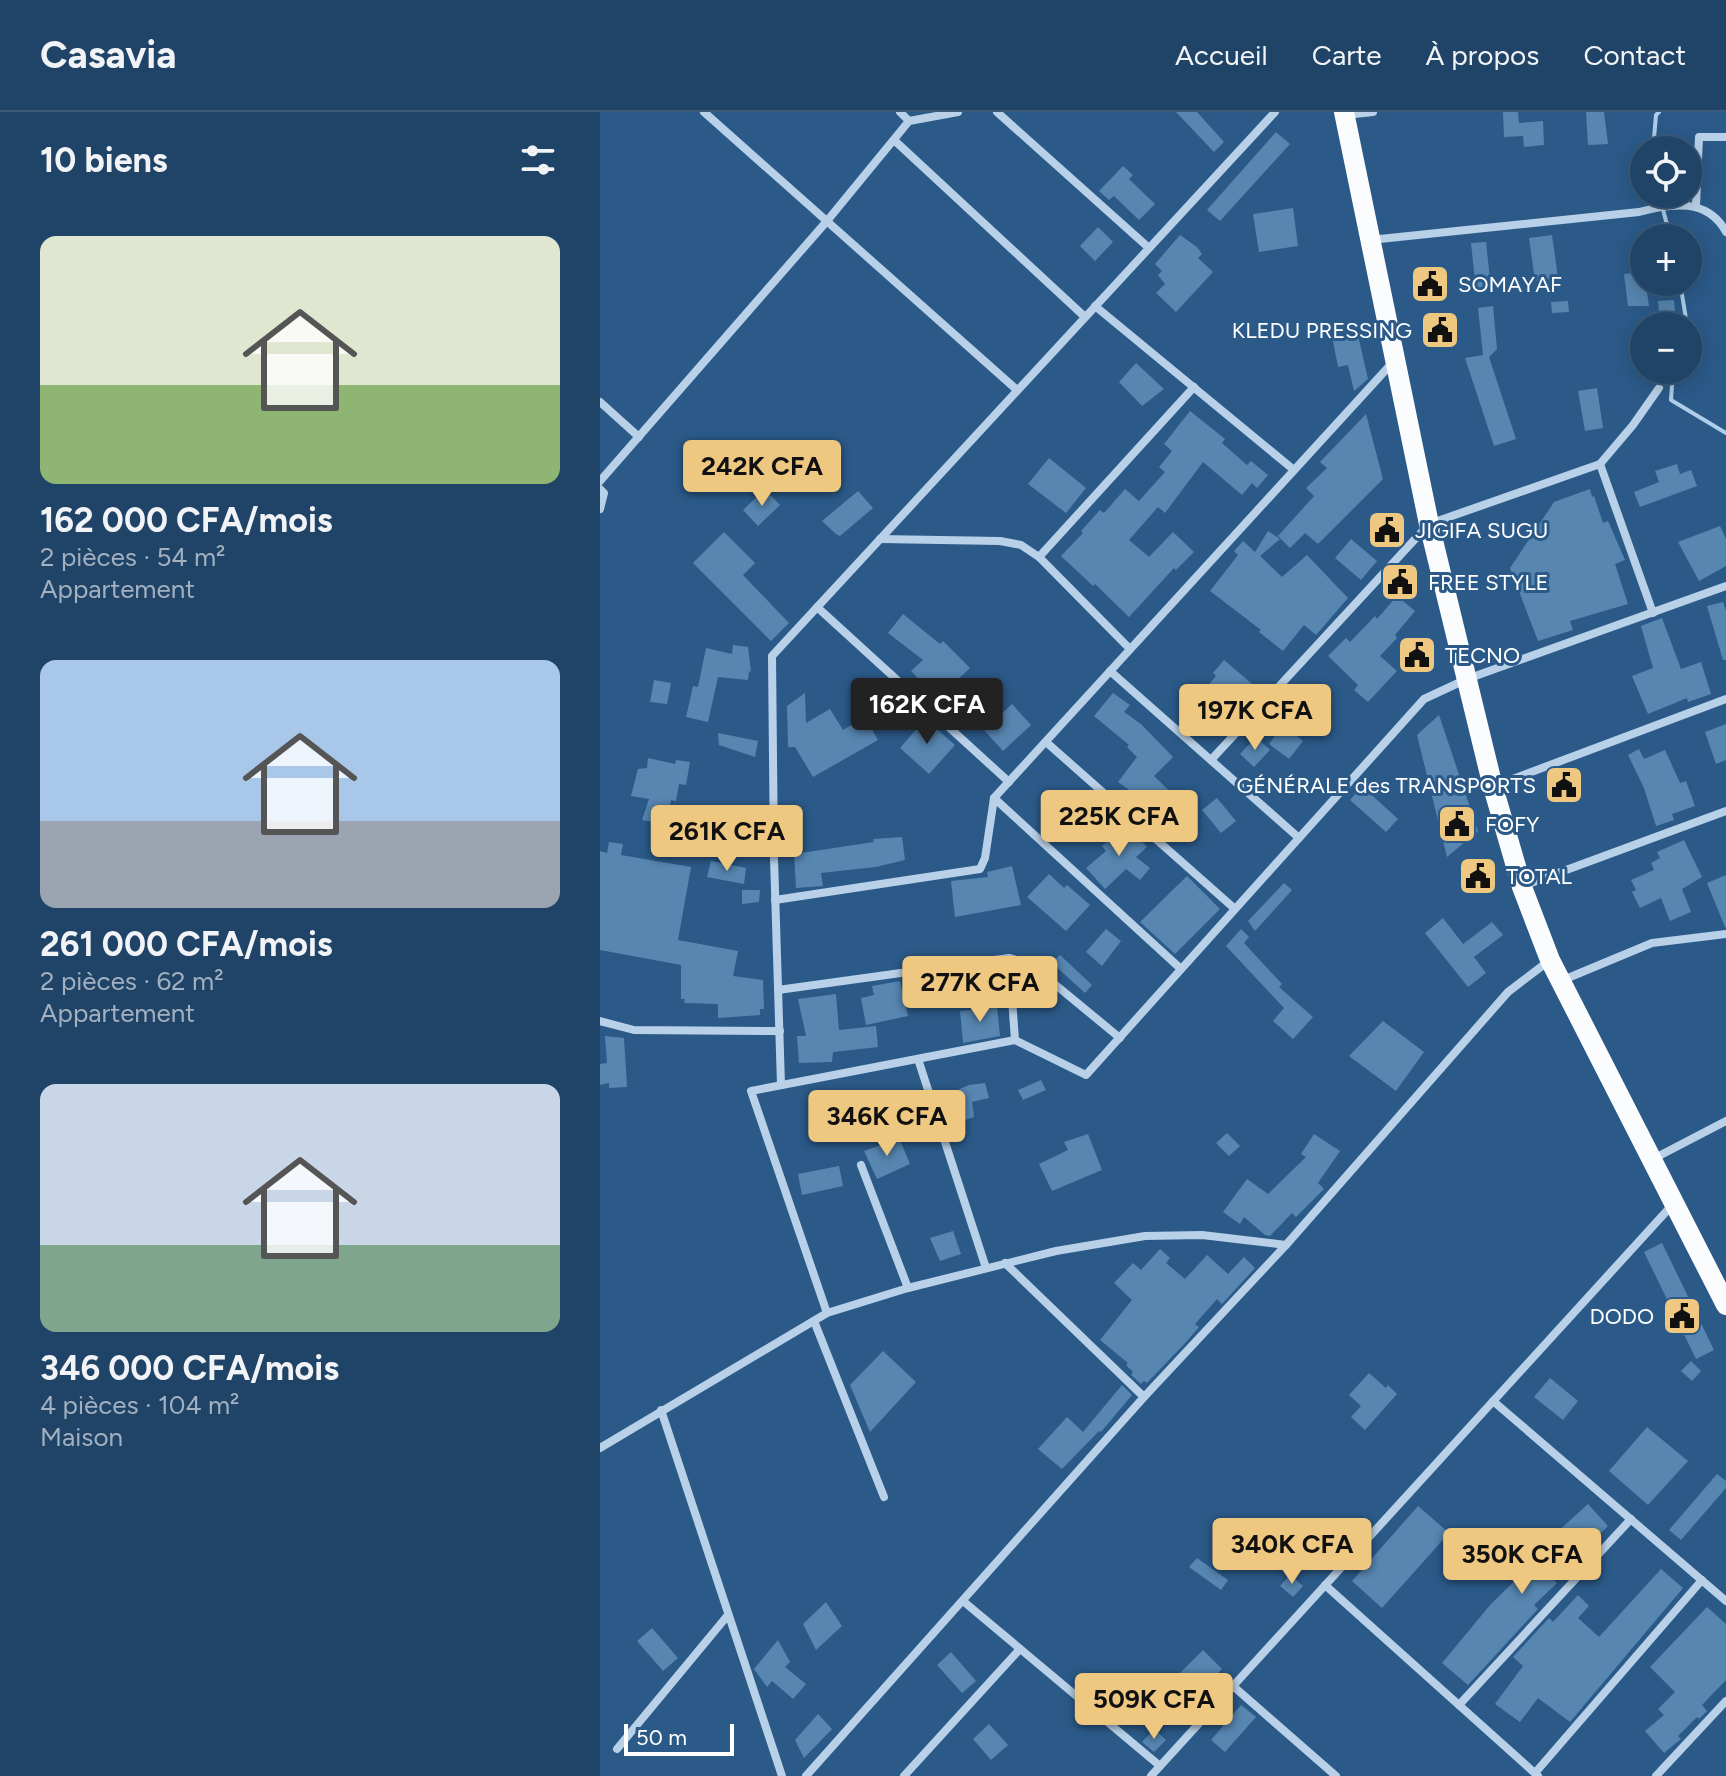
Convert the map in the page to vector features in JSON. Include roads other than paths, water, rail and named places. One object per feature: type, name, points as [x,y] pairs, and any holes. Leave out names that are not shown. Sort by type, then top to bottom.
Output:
[{"type":"main road","points":[[1344,114],[1429,524],[1493,787],[1522,887],[1550,960],[1726,1305]]},
{"type":"street","points":[[704,112],[1017,390]]},
{"type":"street","points":[[900,112],[909,121]]},
{"type":"street","points":[[600,481],[827,221],[909,121],[958,112]]},
{"type":"street","points":[[997,112],[1149,248]]},
{"type":"street","points":[[781,1085],[772,656],[1275,112]]},
{"type":"street","points":[[1344,114],[1373,112]]},
{"type":"street","points":[[1702,137],[1726,137]]},
{"type":"street","points":[[894,140],[1085,317]]},
{"type":"street","points":[[1369,240],[1656,208]]},
{"type":"street","points":[[1702,208],[1721,222],[1726,232]]},
{"type":"street","points":[[1095,306],[1294,470]]},
{"type":"street","points":[[775,900],[980,869],[985,858],[994,798],[1394,360]]},
{"type":"street","points":[[1039,557],[1194,387]]},
{"type":"street","points":[[1211,760],[1429,524],[1600,464],[1659,388]]},
{"type":"street","points":[[600,402],[639,437]]},
{"type":"street","points":[[1600,464],[1653,613]]},
{"type":"street","points":[[600,489],[604,493],[600,509]]},
{"type":"street","points":[[880,539],[1000,541],[1021,545],[1039,557],[1130,649]]},
{"type":"street","points":[[827,1313],[751,1091],[1015,1040],[1086,1075],[1424,699],[1467,679],[1726,586]]},
{"type":"street","points":[[817,607],[1009,782]]},
{"type":"street","points":[[1110,671],[1299,838]]},
{"type":"street","points":[[1493,787],[1726,699]]},
{"type":"street","points":[[1046,742],[1235,909]]},
{"type":"street","points":[[994,798],[1181,969]]},
{"type":"street","points":[[1522,887],[1726,811]]},
{"type":"street","points":[[1561,980],[1652,943],[1726,934]]},
{"type":"street","points":[[778,990],[1009,958],[1029,963],[1120,1038]]},
{"type":"street","points":[[1009,958],[1015,1040]]},
{"type":"street","points":[[806,1776],[1144,1397],[1286,1245],[1508,992],[1550,960]]},
{"type":"street","points":[[600,1021],[634,1030],[780,1031]]},
{"type":"street","points":[[918,1059],[986,1268]]},
{"type":"street","points":[[1652,1159],[1726,1121]]},
{"type":"street","points":[[861,1165],[908,1288]]},
{"type":"street","points":[[1152,1776],[1675,1202]]},
{"type":"street","points":[[600,1448],[827,1313],[908,1288],[1056,1251],[1145,1236],[1202,1235],[1286,1245]]},
{"type":"street","points":[[1005,1263],[1144,1397]]},
{"type":"street","points":[[814,1321],[884,1497]]},
{"type":"street","points":[[1493,1401],[1726,1601]]},
{"type":"street","points":[[661,1410],[782,1776]]},
{"type":"street","points":[[1459,1705],[1631,1519]]},
{"type":"street","points":[[1325,1585],[1536,1774],[1702,1580]]},
{"type":"street","points":[[963,1601],[1160,1766]]},
{"type":"street","points":[[617,1749],[728,1615]]},
{"type":"street","points":[[904,1776],[1020,1649]]},
{"type":"street","points":[[1233,1686],[1336,1776]]},
{"type":"street","points":[[1656,1776],[1726,1701]]},
{"type":"waterway","points":[[1654,136],[1659,112]]},
{"type":"waterway","points":[[1663,208],[1667,224]]},
{"type":"waterway","points":[[1682,296],[1685,312]]},
{"type":"waterway","points":[[1672,384],[1671,400],[1726,433]]},
{"type":"place","name":"SOMAYAF","points":[[1430,284]]},
{"type":"place","name":"KLEDU PRESSING","points":[[1440,330]]},
{"type":"place","name":"JIGIFA SUGU","points":[[1387,530]]},
{"type":"place","name":"FREE STYLE","points":[[1400,582]]},
{"type":"place","name":"TECNO","points":[[1417,655]]},
{"type":"place","name":"GÉNÉRALE des TRANSPORTS","points":[[1564,785]]},
{"type":"place","name":"FOFY","points":[[1457,824]]},
{"type":"place","name":"TOTAL","points":[[1478,876]]},
{"type":"place","name":"DODO","points":[[1682,1316]]}]
